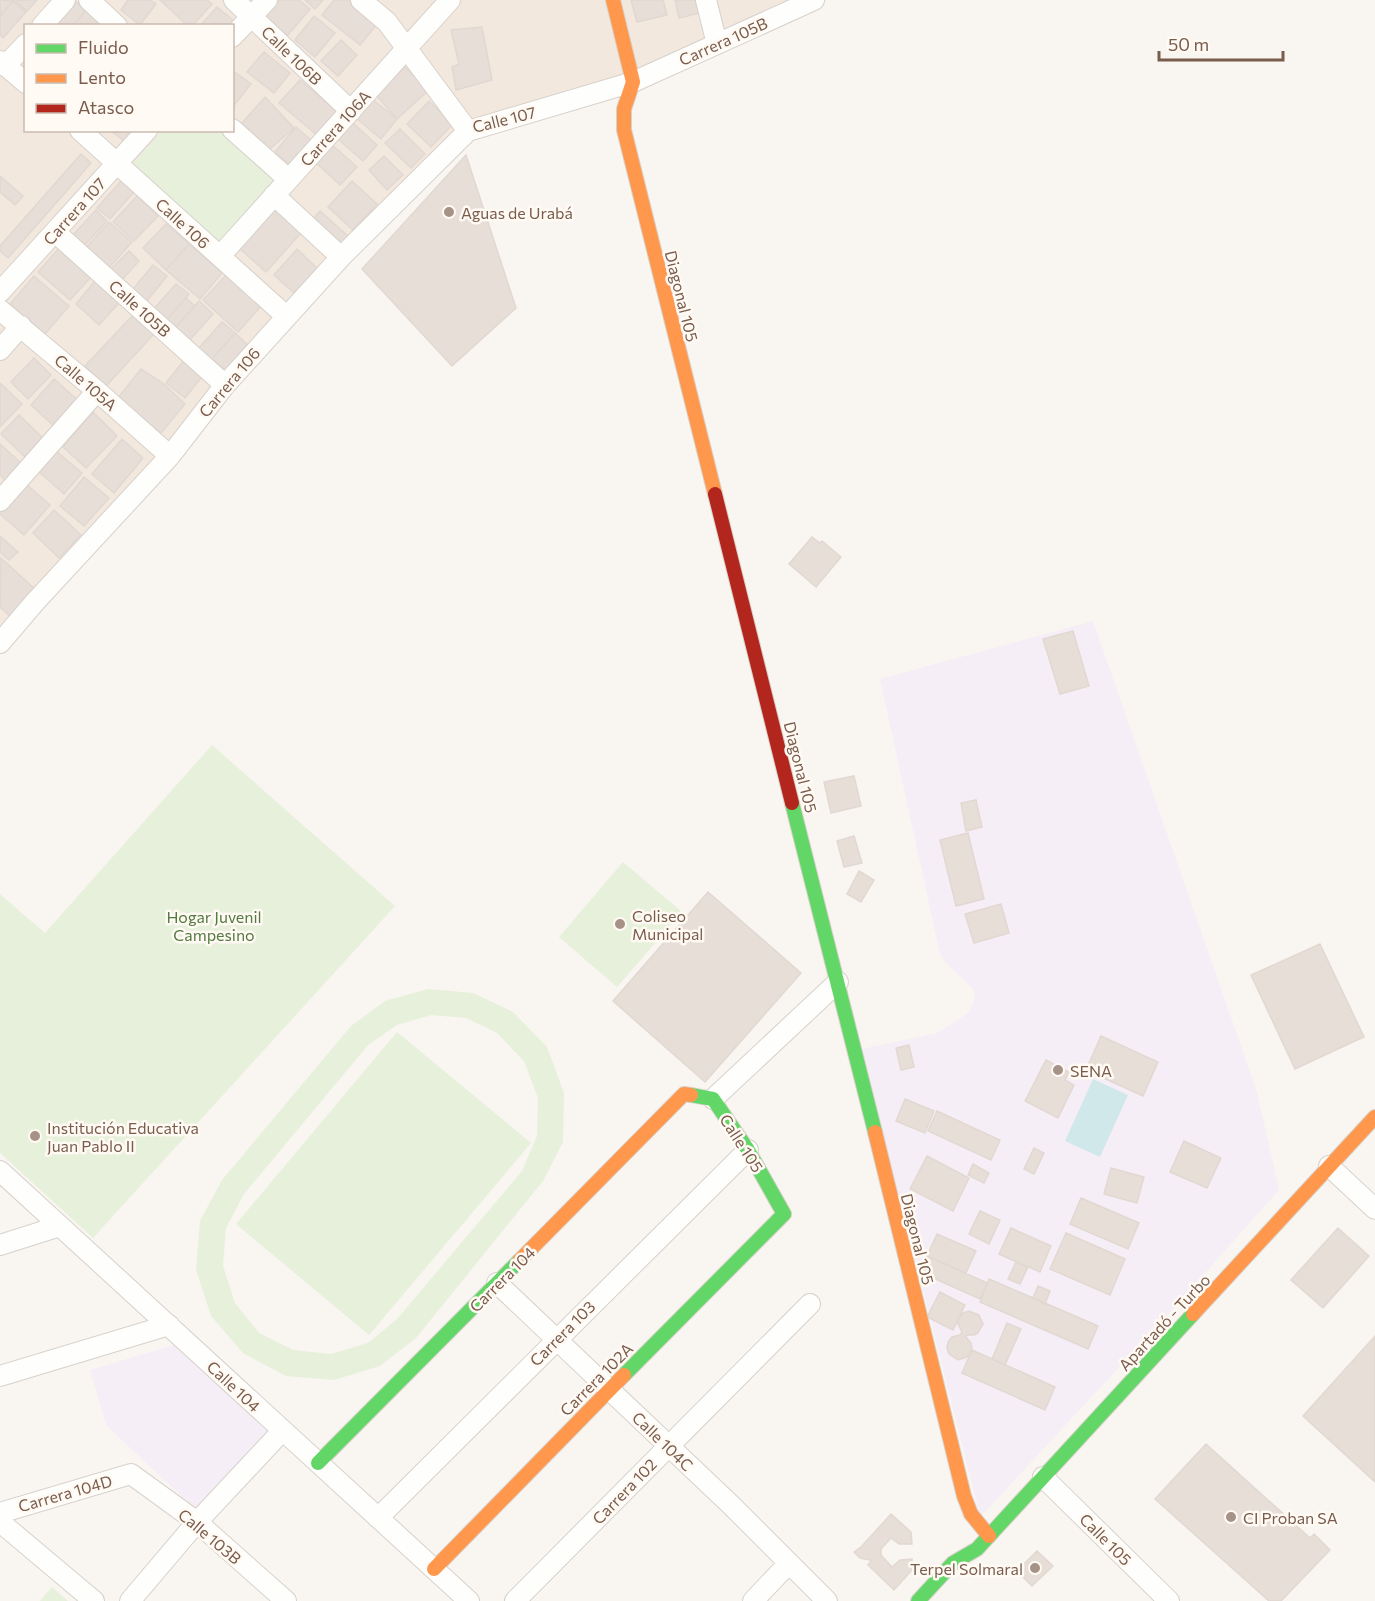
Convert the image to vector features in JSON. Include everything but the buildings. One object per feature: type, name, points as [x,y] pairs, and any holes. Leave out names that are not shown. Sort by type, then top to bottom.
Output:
[{"type":"street","points":[[44,24],[65,0]]},
{"type":"street","points":[[89,0],[115,24]]},
{"type":"street","name":"Calle 106B","points":[[234,0],[351,111]]},
{"type":"street","points":[[234,35],[267,0]]},
{"type":"street","name":"Calle 107","points":[[362,0],[387,22],[468,131],[633,82]]},
{"type":"street","name":"Carrera 106A","points":[[220,256],[450,0]]},
{"type":"street","points":[[613,0],[633,82]]},
{"type":"street","points":[[706,0],[717,44]]},
{"type":"street","name":"Carrera 105B","points":[[633,82],[807,1]]},
{"type":"street","points":[[24,46],[3,64],[24,82]]},
{"type":"street","name":"Diagonal 105","points":[[633,82],[624,110],[624,130],[838,982],[964,1497],[971,1514],[989,1536]]},
{"type":"street","points":[[234,131],[288,179]]},
{"type":"street","name":"Carrera 106","points":[[1,638],[170,456],[225,385],[341,256],[468,131]]},
{"type":"street","name":"Calle 106","points":[[82,132],[286,316]]},
{"type":"street","name":"Carrera 107","points":[[0,292],[145,132]]},
{"type":"street","points":[[274,195],[341,256]]},
{"type":"street","name":"Calle 105B","points":[[55,232],[225,385]]},
{"type":"street","name":"Calle 105A","points":[[0,310],[170,456]]},
{"type":"street","points":[[0,350],[21,326]]},
{"type":"street","points":[[1,497],[97,391]]},
{"type":"street","points":[[713,1099],[838,982]]},
{"type":"street","name":"Calle 105","points":[[684,1094],[713,1099],[748,1150],[784,1214]]},
{"type":"street","name":"Carrera 104","points":[[318,1463],[386,1397],[684,1094]]},
{"type":"street","name":"Apartadó - Turbo","points":[[977,1549],[1375,1117]]},
{"type":"street","name":"Carrera 103","points":[[378,1518],[748,1150]]},
{"type":"street","points":[[1329,1166],[1375,1209]]},
{"type":"street","name":"Calle 104","points":[[0,1171],[469,1601]]},
{"type":"street","name":"Carrera 102A","points":[[434,1569],[784,1214]]},
{"type":"street","points":[[0,1245],[60,1226]]},
{"type":"street","name":"Calle 104C","points":[[497,1283],[827,1601]]},
{"type":"street","name":"Carrera 102","points":[[515,1601],[810,1304]]},
{"type":"street","points":[[0,1376],[168,1325]]},
{"type":"street","points":[[130,1601],[197,1522],[283,1430]]},
{"type":"street","name":"Calle 103B","points":[[131,1474],[197,1522],[286,1601]]},
{"type":"street","name":"Carrera 104D","points":[[0,1513],[131,1474]]},
{"type":"street","name":"Calle 105","points":[[1043,1477],[1169,1601]]},
{"type":"street","points":[[0,1522],[94,1601]]},
{"type":"street","points":[[970,1567],[977,1549]]},
{"type":"street","points":[[918,1601],[953,1563],[977,1549]]},
{"type":"street","points":[[753,1601],[789,1563]]},
{"type":"shaded area","points":[[0,0],[814,0],[633,82],[468,131],[0,643]]},
{"type":"shaded area","name":"SENA","points":[[1093,621],[1257,1092],[1279,1190],[1174,1308],[980,1515],[862,1049],[937,1033],[967,1014],[975,1000],[973,989],[940,954],[880,679]]},
{"type":"shaded area","points":[[180,1343],[270,1428],[196,1510],[106,1425],[90,1370]]},
{"type":"green space","points":[[161,132],[222,132],[278,180],[221,245],[131,166]]},
{"type":"green space","name":"Hogar Juvenil Campesino","points":[[212,745],[395,906],[93,1238],[0,1153],[0,894],[45,933]]},
{"type":"green space","name":"Coliseo Municipal","points":[[623,862],[682,912],[617,987],[559,937]]},
{"type":"green space","points":[[428,989],[473,993],[513,1012],[547,1047],[564,1093],[563,1142],[543,1181],[416,1338],[380,1366],[334,1380],[286,1376],[243,1353],[211,1316],[196,1269],[200,1221],[222,1180],[351,1026],[385,1001]],"holes":[[[431,1015],[466,1018],[497,1033],[524,1061],[538,1098],[537,1136],[522,1171],[397,1319],[368,1343],[331,1354],[293,1350],[259,1333],[235,1303],[223,1266],[226,1228],[244,1194],[368,1045],[397,1025]]]},
{"type":"green space","points":[[397,1032],[531,1143],[369,1335],[236,1224]]},
{"type":"green space","points":[[52,1587],[68,1601],[40,1601]]},
{"type":"water","points":[[1093,1079],[1128,1095],[1100,1157],[1065,1141]]},
{"type":"traffic: fast","points":[[792,803],[875,1132]]},
{"type":"traffic: fast","points":[[624,1375],[784,1214],[748,1150],[713,1099],[691,1095]]},
{"type":"traffic: fast","points":[[318,1463],[519,1261]]},
{"type":"traffic: fast","points":[[918,1601],[953,1563],[977,1549],[1193,1314]]},
{"type":"traffic: slow","points":[[613,0],[633,82],[624,109],[624,130],[715,494]]},
{"type":"traffic: slow","points":[[519,1261],[684,1094],[691,1095]]},
{"type":"traffic: slow","points":[[1193,1314],[1375,1117]]},
{"type":"traffic: slow","points":[[875,1132],[964,1496],[971,1514],[989,1536]]},
{"type":"traffic: slow","points":[[434,1569],[624,1375]]},
{"type":"traffic: jam","points":[[715,494],[792,803]]},
{"type":"place","name":"Aguas de Urabá","points":[[449,212]]},
{"type":"place","name":"Coliseo Municipal","points":[[620,924]]},
{"type":"place","name":"SENA","points":[[1058,1070]]},
{"type":"place","name":"Institución Educativa Juan Pablo II","points":[[35,1136]]},
{"type":"place","name":"CI Proban SA","points":[[1231,1517]]},
{"type":"place","name":"Terpel Solmaral","points":[[1035,1568]]}]
